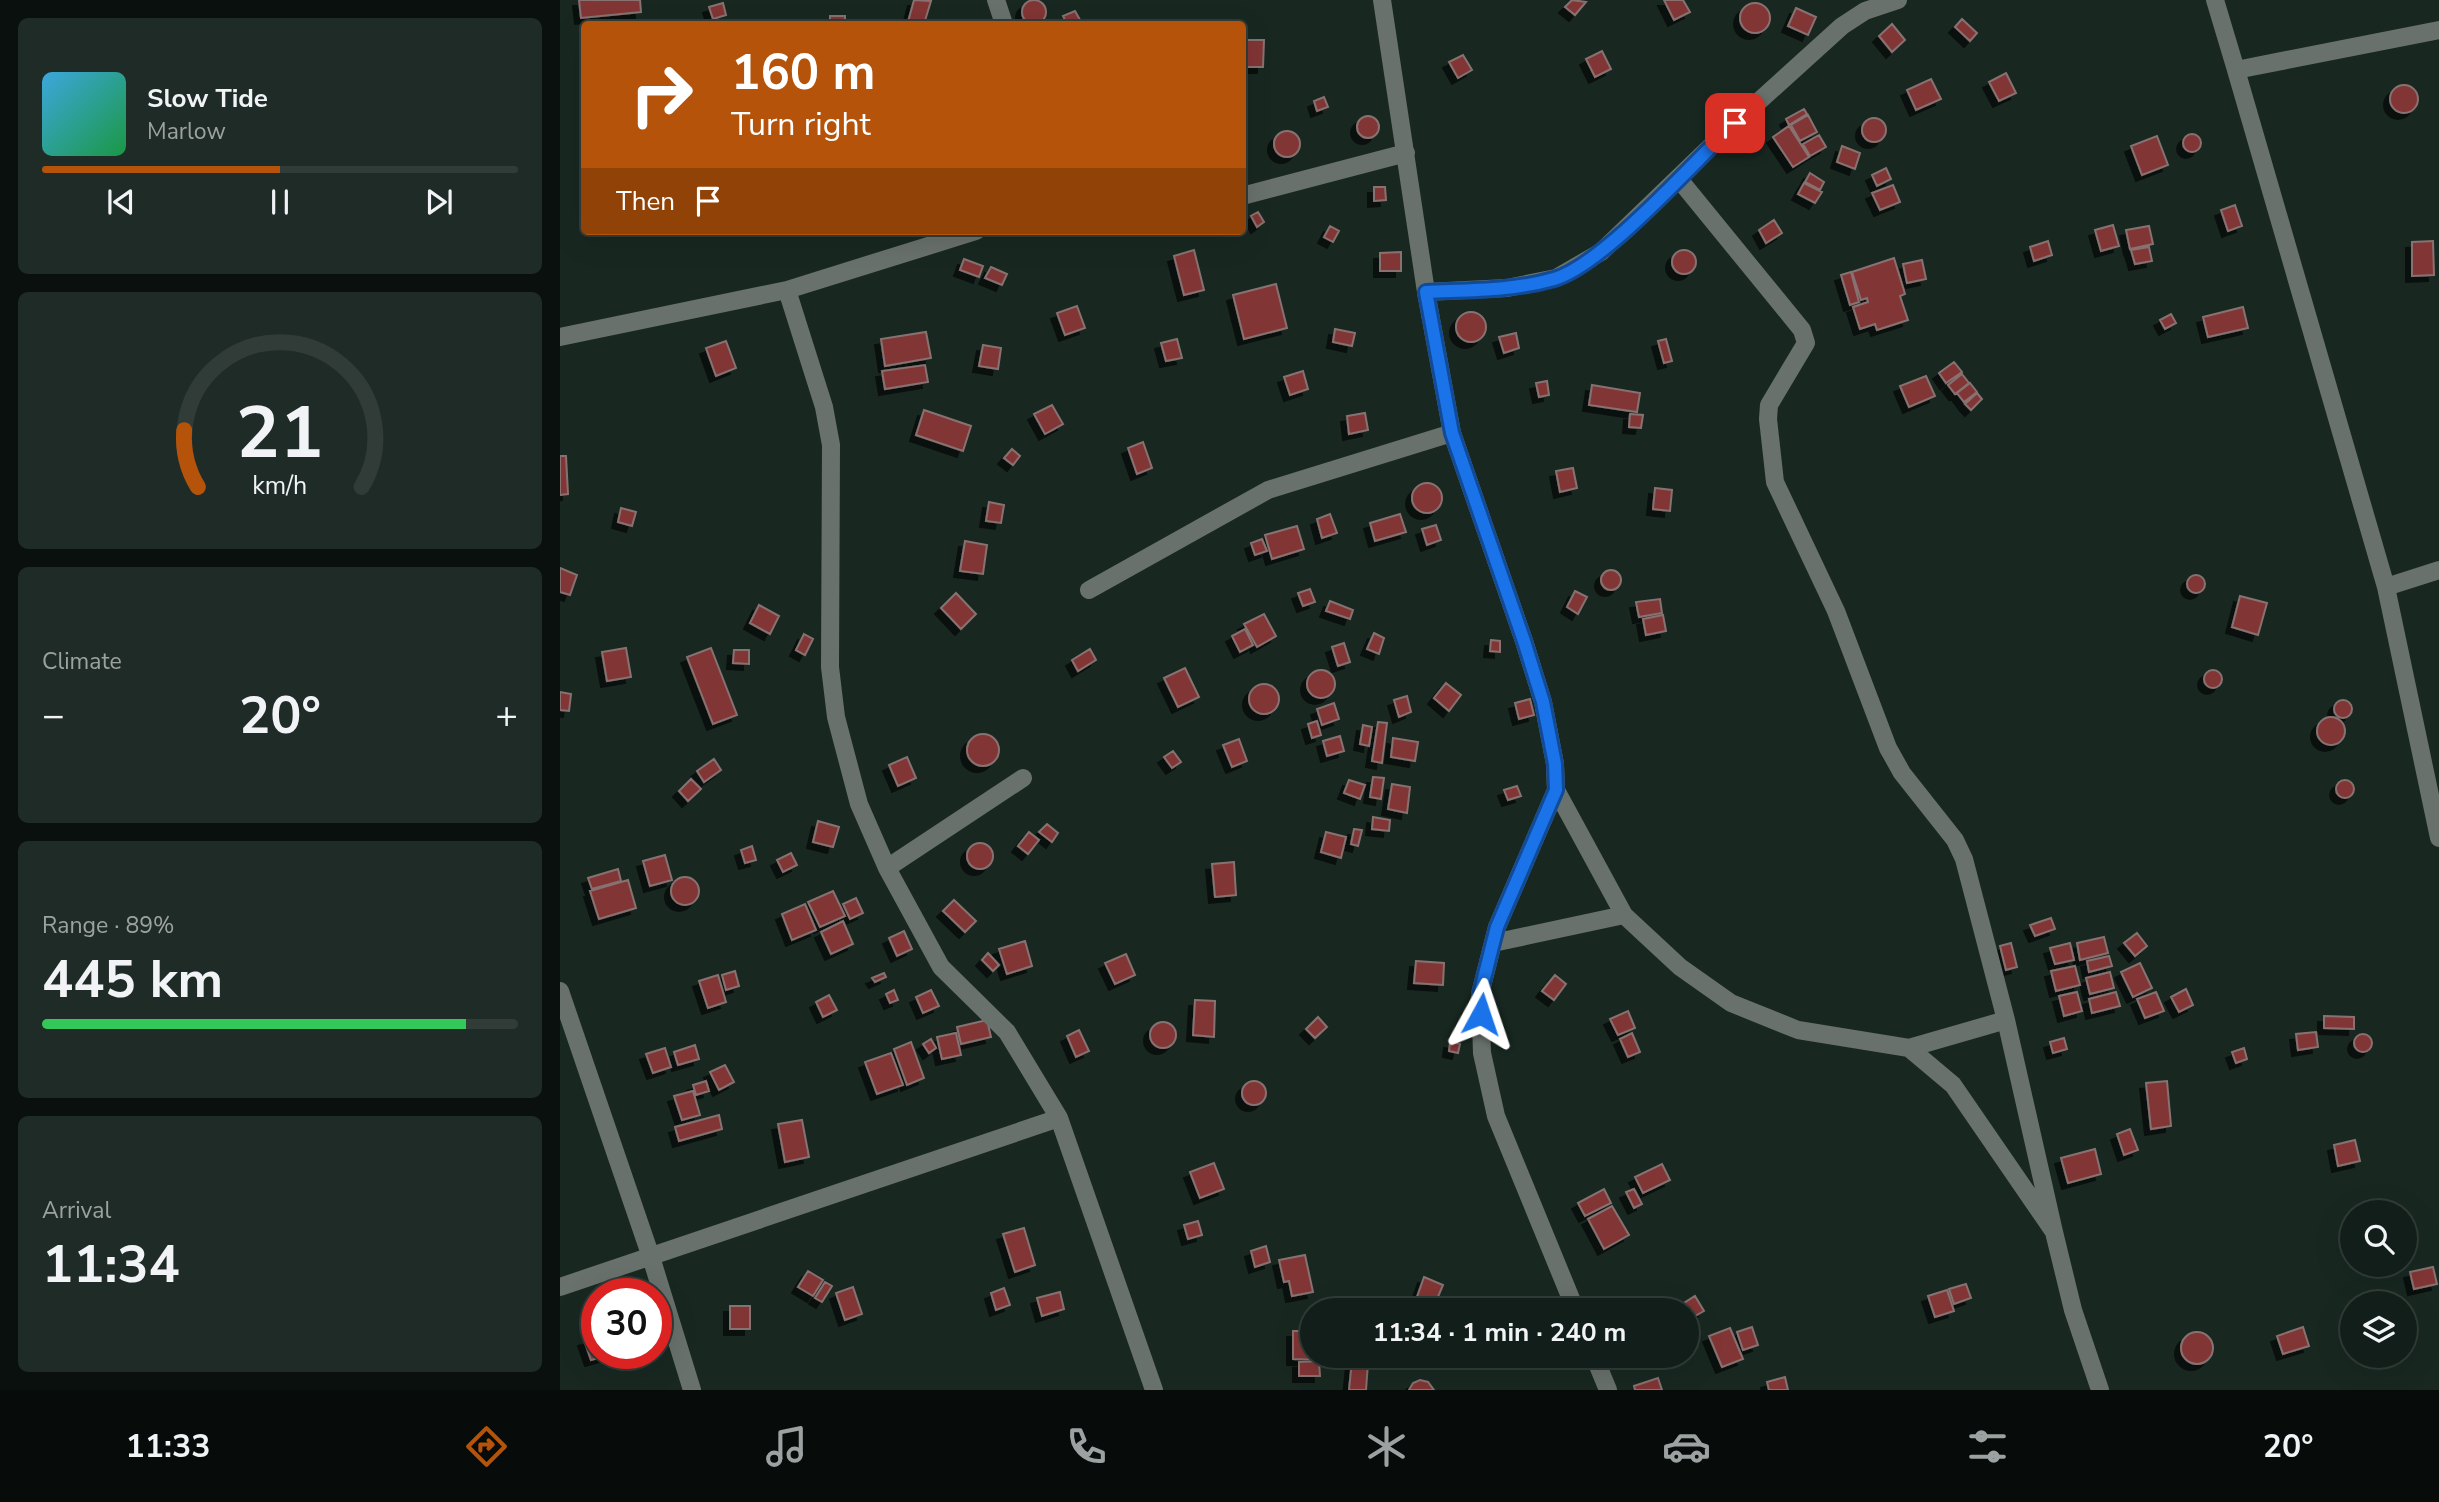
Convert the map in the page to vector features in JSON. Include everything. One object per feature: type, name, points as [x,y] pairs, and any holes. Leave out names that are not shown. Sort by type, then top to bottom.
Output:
[{"type":"street","points":[[996,0],[1003,21]]},
{"type":"street","points":[[1382,0],[1426,292],[1452,433],[1543,702],[1555,764],[1556,790],[1493,943],[1480,994],[1482,1053],[1496,1116],[1571,1298]]},
{"type":"street","points":[[1426,292],[1507,288],[1556,278],[1601,252],[1864,5],[1898,0]]},
{"type":"street","points":[[2215,0],[2386,587],[2439,838]]},
{"type":"street","points":[[2236,70],[2439,30]]},
{"type":"street","points":[[1246,195],[1405,153]]},
{"type":"street","points":[[1678,178],[1802,330],[1806,343],[1769,405],[1774,482],[1836,611],[1888,748],[1902,773],[1955,840],[1964,859],[2006,1020],[2073,1310],[2100,1390]]},
{"type":"street","points":[[562,333],[787,290],[958,235]]},
{"type":"street","points":[[787,290],[824,407],[831,445],[830,667],[836,716],[859,804],[887,868],[941,967],[1007,1032],[1059,1118],[1154,1390]]},
{"type":"street","points":[[1088,590],[1268,490],[1452,433]]},
{"type":"street","points":[[2386,587],[2439,570]]},
{"type":"street","points":[[887,868],[1024,778]]},
{"type":"street","points":[[1556,790],[1624,915],[1680,967],[1731,1003],[1798,1030],[1909,1048],[2006,1020]]},
{"type":"street","points":[[1493,943],[1624,915]]},
{"type":"street","points":[[560,991],[651,1258],[692,1390]]},
{"type":"street","points":[[1909,1048],[1953,1085],[2054,1232]]},
{"type":"street","points":[[560,1287],[1059,1118]]},
{"type":"street","points":[[1599,1368],[1608,1390]]},
{"type":"building","points":[[579,0],[640,0],[641,12],[581,18]]},
{"type":"building","points":[[914,0],[931,1],[925,21],[908,21]]},
{"type":"building","points":[[1572,0],[1586,2],[1575,15],[1565,7]]},
{"type":"building","points":[[1664,0],[1683,0],[1690,12],[1674,20]]},
{"type":"building","points":[[1039,1],[1045,7],[1043,21],[1025,21],[1022,12],[1025,3]]},
{"type":"building","points":[[723,3],[726,15],[713,19],[709,7]]},
{"type":"building","points":[[1755,3],[1766,7],[1770,18],[1766,29],[1755,33],[1744,29],[1740,18],[1744,7]]},
{"type":"building","points":[[1796,8],[1816,17],[1808,35],[1788,26]]},
{"type":"building","points":[[1075,11],[1080,20],[1066,21],[1063,16]]},
{"type":"building","points":[[830,16],[845,16],[845,21],[830,21]]},
{"type":"building","points":[[1962,19],[1977,33],[1970,41],[1955,27]]},
{"type":"building","points":[[1892,24],[1905,40],[1892,52],[1879,36]]},
{"type":"building","points":[[1246,40],[1264,40],[1263,67],[1246,67]]},
{"type":"building","points":[[1602,51],[1611,69],[1595,77],[1586,59]]},
{"type":"building","points":[[1463,55],[1472,70],[1458,78],[1449,62]]},
{"type":"building","points":[[2006,73],[2016,93],[1999,101],[1989,82]]},
{"type":"building","points":[[1931,79],[1941,99],[1916,110],[1907,90]]},
{"type":"building","points":[[2404,85],[2414,89],[2418,99],[2414,109],[2404,113],[2394,109],[2390,99],[2394,89]]},
{"type":"building","points":[[1324,97],[1328,107],[1317,111],[1314,101]]},
{"type":"building","points":[[1804,109],[1807,114],[1789,125],[1786,119]]},
{"type":"building","points":[[1808,115],[1817,132],[1800,141],[1791,125]]},
{"type":"building","points":[[1368,116],[1376,119],[1379,127],[1376,135],[1368,138],[1360,135],[1357,127],[1360,119]]},
{"type":"building","points":[[1874,118],[1883,121],[1886,130],[1883,139],[1874,142],[1865,139],[1862,130],[1865,121]]},
{"type":"building","points":[[1789,126],[1809,157],[1793,167],[1773,137]]},
{"type":"building","points":[[1287,131],[1296,135],[1300,144],[1296,153],[1287,157],[1278,153],[1274,144],[1278,135]]},
{"type":"building","points":[[2192,134],[2200,139],[2201,143],[2196,151],[2192,152],[2184,147],[2183,143],[2188,135]]},
{"type":"building","points":[[1819,135],[1826,147],[1810,156],[1803,144]]},
{"type":"building","points":[[2157,136],[2168,165],[2142,175],[2131,146]]},
{"type":"building","points":[[1842,146],[1860,153],[1855,169],[1837,162]]},
{"type":"building","points":[[1886,168],[1891,179],[1877,186],[1872,175]]},
{"type":"building","points":[[1810,173],[1824,182],[1820,190],[1805,182]]},
{"type":"building","points":[[1804,183],[1822,192],[1815,203],[1798,194]]},
{"type":"building","points":[[1893,185],[1900,202],[1880,210],[1872,193]]},
{"type":"building","points":[[1374,187],[1385,187],[1386,200],[1374,201]]},
{"type":"building","points":[[2235,205],[2242,226],[2228,231],[2221,210]]},
{"type":"building","points":[[1258,212],[1264,222],[1257,227],[1251,216]]},
{"type":"building","points":[[1774,220],[1782,233],[1766,243],[1759,230]]},
{"type":"building","points":[[2113,225],[2119,246],[2101,251],[2095,230]]},
{"type":"building","points":[[1330,226],[1339,231],[1333,242],[1324,237]]},
{"type":"building","points":[[2149,226],[2153,244],[2130,249],[2126,230]]},
{"type":"building","points":[[2048,241],[2052,255],[2034,261],[2030,247]]},
{"type":"building","points":[[2433,241],[2434,275],[2412,276],[2412,242]]},
{"type":"building","points":[[2149,247],[2152,261],[2135,264],[2131,250]]},
{"type":"building","points":[[1194,250],[1204,290],[1184,295],[1174,256]]},
{"type":"building","points":[[1684,250],[1692,254],[1696,262],[1692,270],[1684,274],[1676,270],[1672,262],[1676,254]]},
{"type":"building","points":[[1401,252],[1401,271],[1380,271],[1380,253]]},
{"type":"building","points":[[1894,258],[1905,294],[1900,296],[1908,320],[1877,330],[1875,324],[1860,329],[1853,307],[1868,302],[1867,298],[1861,300],[1852,272]]},
{"type":"building","points":[[964,259],[983,266],[979,277],[960,270]]},
{"type":"building","points":[[1922,260],[1926,279],[1907,283],[1903,264]]},
{"type":"building","points":[[991,267],[1007,274],[1002,285],[985,278]]},
{"type":"building","points":[[1851,272],[1859,302],[1850,305],[1841,275]]},
{"type":"building","points":[[1276,284],[1287,328],[1244,339],[1233,295]]},
{"type":"building","points":[[1077,306],[1085,328],[1065,335],[1057,313]]},
{"type":"building","points":[[2243,307],[2248,328],[2208,337],[2203,317]]},
{"type":"building","points":[[1471,312],[1482,316],[1486,327],[1482,338],[1471,342],[1460,338],[1456,327],[1460,316]]},
{"type":"building","points":[[2171,314],[2176,323],[2165,329],[2160,320]]},
{"type":"building","points":[[1335,329],[1355,333],[1352,346],[1333,342]]},
{"type":"building","points":[[926,332],[931,358],[885,366],[881,339]]},
{"type":"building","points":[[1516,333],[1519,348],[1504,353],[1499,337]]},
{"type":"building","points":[[1177,339],[1182,358],[1166,361],[1161,343]]},
{"type":"building","points":[[1666,339],[1672,361],[1664,363],[1658,341]]},
{"type":"building","points":[[726,341],[736,368],[716,376],[706,348]]},
{"type":"building","points":[[983,345],[1001,348],[998,369],[979,366]]},
{"type":"building","points":[[1954,362],[1962,372],[1946,383],[1939,373]]},
{"type":"building","points":[[925,365],[928,382],[885,389],[882,371]]},
{"type":"building","points":[[1303,371],[1308,389],[1290,395],[1284,377]]},
{"type":"building","points":[[1962,374],[1969,383],[1955,394],[1948,385]]},
{"type":"building","points":[[1926,376],[1935,396],[1909,407],[1900,386]]},
{"type":"building","points":[[1547,381],[1549,395],[1539,397],[1536,383]]},
{"type":"building","points":[[1970,383],[1977,392],[1964,402],[1957,393]]},
{"type":"building","points":[[1592,385],[1640,393],[1637,412],[1589,405]]},
{"type":"building","points":[[1977,393],[1982,399],[1971,410],[1965,404]]},
{"type":"building","points":[[1052,405],[1063,424],[1045,434],[1034,414]]},
{"type":"building","points":[[924,410],[971,426],[963,451],[916,435]]},
{"type":"building","points":[[1365,413],[1368,430],[1349,434],[1347,416]]},
{"type":"building","points":[[1630,414],[1643,415],[1641,428],[1629,427]]},
{"type":"building","points":[[1143,442],[1152,468],[1137,474],[1128,448]]},
{"type":"building","points":[[1012,449],[1020,456],[1013,465],[1004,458]]},
{"type":"building","points":[[560,456],[566,456],[568,494],[560,495]]},
{"type":"building","points":[[1573,468],[1577,488],[1560,492],[1556,471]]},
{"type":"building","points":[[1427,483],[1433,484],[1441,492],[1441,504],[1433,512],[1427,513],[1421,512],[1413,504],[1412,498],[1413,492],[1421,484]]},
{"type":"building","points":[[1655,488],[1672,490],[1670,511],[1653,509]]},
{"type":"building","points":[[989,502],[1004,505],[1001,523],[986,521]]},
{"type":"building","points":[[621,508],[636,512],[632,526],[618,522]]},
{"type":"building","points":[[1330,514],[1337,533],[1322,538],[1317,519]]},
{"type":"building","points":[[1400,514],[1406,532],[1375,541],[1370,523]]},
{"type":"building","points":[[1436,525],[1441,540],[1427,545],[1422,529]]},
{"type":"building","points":[[1297,526],[1304,549],[1272,559],[1265,535]]},
{"type":"building","points":[[1262,539],[1267,551],[1255,555],[1251,543]]},
{"type":"building","points":[[965,541],[987,545],[983,574],[960,571]]},
{"type":"building","points":[[560,568],[577,575],[570,595],[560,592]]},
{"type":"building","points":[[1611,570],[1618,573],[1621,580],[1618,587],[1611,590],[1604,587],[1601,580],[1604,573]]},
{"type":"building","points":[[2196,575],[2202,578],[2205,584],[2202,590],[2196,593],[2190,590],[2187,584],[2190,578]]},
{"type":"building","points":[[1310,589],[1315,602],[1303,606],[1298,593]]},
{"type":"building","points":[[1575,591],[1587,597],[1578,614],[1567,607]]},
{"type":"building","points":[[956,593],[976,614],[961,629],[941,608]]},
{"type":"building","points":[[2240,596],[2267,603],[2258,635],[2232,627]]},
{"type":"building","points":[[1660,599],[1662,613],[1639,617],[1636,602]]},
{"type":"building","points":[[1330,601],[1353,610],[1350,619],[1326,611]]},
{"type":"building","points":[[759,605],[779,616],[770,634],[750,623]]},
{"type":"building","points":[[1264,614],[1276,636],[1257,647],[1244,624]]},
{"type":"building","points":[[1663,615],[1666,631],[1646,635],[1643,619]]},
{"type":"building","points":[[1245,629],[1253,645],[1240,652],[1232,636]]},
{"type":"building","points":[[1374,633],[1384,638],[1379,654],[1367,649]]},
{"type":"building","points":[[804,634],[813,639],[805,655],[796,650]]},
{"type":"building","points":[[1491,640],[1500,641],[1500,652],[1490,651]]},
{"type":"building","points":[[1344,643],[1350,662],[1338,666],[1332,647]]},
{"type":"building","points":[[626,648],[631,677],[607,681],[602,652]]},
{"type":"building","points":[[711,648],[737,715],[713,724],[687,657]]},
{"type":"building","points":[[1090,649],[1096,660],[1078,671],[1072,660]]},
{"type":"building","points":[[734,650],[749,650],[749,664],[733,663]]},
{"type":"building","points":[[1185,668],[1199,697],[1178,707],[1164,678]]},
{"type":"building","points":[[1321,670],[1331,674],[1335,684],[1331,694],[1321,698],[1311,694],[1307,684],[1311,674]]},
{"type":"building","points":[[2213,670],[2219,673],[2222,679],[2219,685],[2213,688],[2207,685],[2204,679],[2207,673]]},
{"type":"building","points":[[1446,683],[1461,695],[1449,711],[1434,698]]},
{"type":"building","points":[[1264,684],[1275,688],[1279,699],[1275,710],[1264,714],[1253,710],[1249,699],[1253,688]]},
{"type":"building","points":[[560,692],[571,694],[569,711],[560,710]]},
{"type":"building","points":[[1407,696],[1411,712],[1399,717],[1394,700]]},
{"type":"building","points":[[1530,699],[1534,715],[1519,719],[1515,703]]},
{"type":"building","points":[[2339,700],[2347,700],[2352,709],[2350,716],[2339,718],[2334,713],[2334,705]]},
{"type":"building","points":[[1334,703],[1339,719],[1322,725],[1317,709]]},
{"type":"building","points":[[2331,717],[2341,721],[2345,731],[2341,741],[2331,745],[2321,741],[2317,731],[2321,721]]},
{"type":"building","points":[[1317,721],[1321,735],[1312,738],[1308,724]]},
{"type":"building","points":[[1378,722],[1387,723],[1382,763],[1372,761]]},
{"type":"building","points":[[1363,725],[1372,727],[1369,746],[1360,744]]},
{"type":"building","points":[[983,734],[994,739],[999,750],[994,761],[983,766],[972,761],[967,750],[972,739]]},
{"type":"building","points":[[1340,736],[1344,751],[1327,756],[1323,741]]},
{"type":"building","points":[[1393,738],[1418,742],[1415,761],[1391,757]]},
{"type":"building","points":[[1239,739],[1247,761],[1232,767],[1223,745]]},
{"type":"building","points":[[1173,751],[1181,762],[1172,768],[1164,757]]},
{"type":"building","points":[[907,757],[916,778],[898,786],[889,765]]},
{"type":"building","points":[[714,759],[721,770],[704,782],[697,771]]},
{"type":"building","points":[[1373,777],[1384,778],[1381,799],[1370,797]]},
{"type":"building","points":[[691,779],[701,789],[688,801],[679,791]]},
{"type":"building","points":[[1349,780],[1365,785],[1360,799],[1344,793]]},
{"type":"building","points":[[2345,780],[2353,785],[2354,789],[2349,797],[2345,798],[2337,793],[2336,789],[2341,781]]},
{"type":"building","points":[[1392,784],[1410,787],[1407,813],[1388,809]]},
{"type":"building","points":[[1517,786],[1521,796],[1508,800],[1504,790]]},
{"type":"building","points":[[1373,817],[1390,820],[1389,831],[1372,829]]},
{"type":"building","points":[[818,821],[839,827],[833,847],[813,842]]},
{"type":"building","points":[[1047,824],[1058,833],[1052,842],[1039,832]]},
{"type":"building","points":[[1354,829],[1362,830],[1358,846],[1351,844]]},
{"type":"building","points":[[1029,832],[1039,840],[1028,854],[1018,846]]},
{"type":"building","points":[[1326,832],[1346,837],[1341,858],[1321,852]]},
{"type":"building","points":[[980,843],[989,847],[993,856],[989,865],[980,869],[971,865],[967,856],[971,847]]},
{"type":"building","points":[[752,846],[756,860],[745,863],[741,850]]},
{"type":"building","points":[[791,853],[797,865],[783,872],[777,860]]},
{"type":"building","points":[[665,855],[672,880],[650,886],[643,861]]},
{"type":"building","points":[[1234,862],[1236,895],[1215,897],[1212,864]]},
{"type":"building","points":[[618,869],[621,881],[592,889],[588,878]]},
{"type":"building","points":[[685,877],[695,881],[699,891],[695,901],[685,905],[675,901],[671,891],[675,881]]},
{"type":"building","points":[[628,880],[636,908],[599,919],[590,891]]},
{"type":"building","points":[[833,891],[845,916],[820,927],[808,902]]},
{"type":"building","points":[[856,898],[863,913],[850,919],[843,904]]},
{"type":"building","points":[[954,900],[976,921],[965,932],[943,911]]},
{"type":"building","points":[[805,904],[816,930],[792,940],[782,914]]},
{"type":"building","points":[[2051,918],[2055,929],[2035,936],[2030,925]]},
{"type":"building","points":[[843,921],[853,944],[831,954],[821,932]]},
{"type":"building","points":[[904,931],[912,949],[897,956],[889,938]]},
{"type":"building","points":[[2137,933],[2147,946],[2135,956],[2124,943]]},
{"type":"building","points":[[2104,937],[2108,953],[2080,960],[2077,943]]},
{"type":"building","points":[[1025,941],[1032,966],[1007,974],[999,949]]},
{"type":"building","points":[[2011,943],[2017,967],[2006,970],[2000,946]]},
{"type":"building","points":[[2070,943],[2074,960],[2055,964],[2050,948]]},
{"type":"building","points":[[988,953],[999,965],[993,971],[982,960]]},
{"type":"building","points":[[1126,954],[1135,975],[1115,984],[1105,963]]},
{"type":"building","points":[[2109,956],[2112,966],[2089,972],[2087,961]]},
{"type":"building","points":[[1416,961],[1444,963],[1443,985],[1414,983]]},
{"type":"building","points":[[2140,963],[2152,988],[2133,997],[2121,972]]},
{"type":"building","points":[[2075,966],[2080,985],[2056,991],[2051,971]]},
{"type":"building","points":[[735,971],[739,986],[726,990],[722,975]]},
{"type":"building","points":[[2110,972],[2114,988],[2090,994],[2086,978]]},
{"type":"building","points":[[884,973],[886,977],[875,982],[872,978]]},
{"type":"building","points":[[718,975],[726,1002],[708,1008],[699,981]]},
{"type":"building","points":[[1555,975],[1566,984],[1554,1000],[1542,991]]},
{"type":"building","points":[[2186,989],[2193,1005],[2179,1012],[2171,997]]},
{"type":"building","points":[[894,990],[898,1000],[890,1003],[886,994]]},
{"type":"building","points":[[931,990],[939,1006],[923,1013],[916,997]]},
{"type":"building","points":[[2077,992],[2082,1011],[2064,1016],[2059,996]]},
{"type":"building","points":[[2116,992],[2120,1006],[2092,1013],[2089,999]]},
{"type":"building","points":[[2156,992],[2164,1011],[2145,1018],[2137,999]]},
{"type":"building","points":[[829,995],[837,1010],[823,1017],[816,1002]]},
{"type":"building","points":[[1195,1000],[1215,1001],[1214,1037],[1193,1035]]},
{"type":"building","points":[[1628,1011],[1635,1028],[1618,1035],[1610,1019]]},
{"type":"building","points":[[2324,1016],[2354,1017],[2354,1029],[2324,1028]]},
{"type":"building","points":[[1318,1017],[1327,1027],[1315,1038],[1306,1029]]},
{"type":"building","points":[[987,1020],[991,1037],[961,1044],[957,1027]]},
{"type":"building","points":[[1163,1022],[1172,1026],[1176,1035],[1172,1044],[1163,1048],[1154,1044],[1150,1035],[1154,1026]]},
{"type":"building","points":[[1079,1030],[1089,1051],[1076,1057],[1067,1036]]},
{"type":"building","points":[[2316,1032],[2318,1047],[2298,1050],[2296,1034]]},
{"type":"building","points":[[956,1033],[961,1055],[942,1059],[937,1037]]},
{"type":"building","points":[[1632,1033],[1640,1052],[1628,1057],[1620,1039]]},
{"type":"building","points":[[2363,1034],[2371,1039],[2372,1043],[2367,1051],[2363,1052],[2355,1047],[2354,1043],[2359,1035]]},
{"type":"building","points":[[2064,1038],[2067,1049],[2053,1053],[2050,1042]]},
{"type":"building","points":[[931,1039],[936,1048],[929,1053],[923,1044]]},
{"type":"building","points":[[911,1042],[924,1078],[907,1085],[894,1049]]},
{"type":"building","points":[[1450,1042],[1460,1044],[1458,1053],[1449,1051]]},
{"type":"building","points":[[695,1045],[699,1059],[678,1065],[674,1052]]},
{"type":"building","points":[[665,1048],[671,1067],[653,1073],[646,1054]]},
{"type":"building","points":[[2244,1048],[2247,1059],[2236,1063],[2232,1052]]},
{"type":"building","points":[[891,1053],[903,1085],[877,1094],[865,1062]]},
{"type":"building","points":[[725,1065],[734,1082],[719,1090],[710,1072]]},
{"type":"building","points":[[706,1081],[709,1091],[696,1095],[693,1085]]},
{"type":"building","points":[[1254,1081],[1263,1084],[1266,1093],[1263,1102],[1254,1105],[1245,1102],[1242,1093],[1245,1084]]},
{"type":"building","points":[[2167,1081],[2171,1126],[2151,1129],[2146,1083]]},
{"type":"building","points":[[693,1091],[700,1115],[682,1120],[674,1096]]},
{"type":"building","points":[[719,1115],[722,1129],[679,1141],[675,1127]]},
{"type":"building","points":[[802,1120],[809,1157],[785,1162],[778,1124]]},
{"type":"building","points":[[2130,1129],[2138,1150],[2124,1155],[2117,1134]]},
{"type":"building","points":[[2355,1140],[2360,1161],[2338,1166],[2334,1145]]},
{"type":"building","points":[[2095,1149],[2101,1174],[2068,1183],[2061,1158]]},
{"type":"building","points":[[1214,1163],[1224,1189],[1200,1198],[1190,1172]]},
{"type":"building","points":[[1662,1164],[1670,1180],[1643,1193],[1635,1177]]},
{"type":"building","points":[[1604,1189],[1611,1203],[1585,1216],[1578,1203]]},
{"type":"building","points":[[1634,1189],[1642,1204],[1634,1208],[1626,1192]]},
{"type":"building","points":[[1612,1206],[1629,1235],[1604,1249],[1588,1219]]},
{"type":"building","points":[[1198,1221],[1202,1235],[1188,1239],[1184,1225]]},
{"type":"building","points":[[1024,1228],[1035,1265],[1015,1272],[1003,1234]]},
{"type":"building","points":[[1266,1246],[1270,1262],[1255,1267],[1251,1251]]},
{"type":"building","points":[[1305,1255],[1313,1292],[1292,1296],[1289,1281],[1284,1282],[1279,1260]]},
{"type":"building","points":[[2433,1267],[2437,1284],[2414,1289],[2411,1277],[2417,1277],[2417,1270]]},
{"type":"building","points":[[808,1271],[823,1280],[813,1296],[798,1287]]},
{"type":"building","points":[[1424,1277],[1443,1285],[1438,1298],[1417,1297]]},
{"type":"building","points":[[825,1282],[832,1286],[822,1302],[815,1298]]},
{"type":"building","points":[[1966,1284],[1971,1298],[1954,1304],[1949,1289]]},
{"type":"building","points":[[853,1287],[862,1314],[845,1320],[836,1293]]},
{"type":"building","points":[[1004,1288],[1010,1305],[996,1310],[991,1293]]},
{"type":"building","points":[[1947,1290],[1954,1311],[1935,1317],[1928,1296]]},
{"type":"building","points":[[1060,1292],[1064,1309],[1042,1316],[1037,1298]]},
{"type":"building","points":[[730,1306],[750,1306],[750,1329],[730,1329]]},
{"type":"building","points":[[1752,1327],[1758,1345],[1743,1350],[1737,1332]]},
{"type":"building","points":[[2303,1327],[2309,1346],[2283,1354],[2277,1336]]},
{"type":"building","points":[[1730,1328],[1743,1359],[1722,1367],[1709,1336]]},
{"type":"building","points":[[1293,1331],[1300,1331],[1300,1359],[1293,1359]]},
{"type":"building","points":[[2197,1332],[2208,1337],[2213,1348],[2208,1359],[2197,1364],[2186,1359],[2181,1348],[2186,1337]]},
{"type":"building","points":[[1299,1362],[1300,1368],[1319,1368],[1320,1376],[1299,1376]]},
{"type":"building","points":[[1351,1368],[1368,1368],[1366,1390],[1349,1390]]},
{"type":"building","points":[[1785,1377],[1788,1390],[1769,1390],[1767,1382]]},
{"type":"building","points":[[1658,1378],[1662,1390],[1635,1390],[1634,1386]]},
{"type":"building","points":[[1420,1380],[1428,1382],[1434,1390],[1409,1390],[1413,1383]]},
{"type":"route","points":[[1481,1014],[1480,994],[1497,927],[1556,790],[1555,764],[1543,702],[1452,433],[1426,292],[1507,288],[1556,278],[1601,252],[1735,123]]}]
